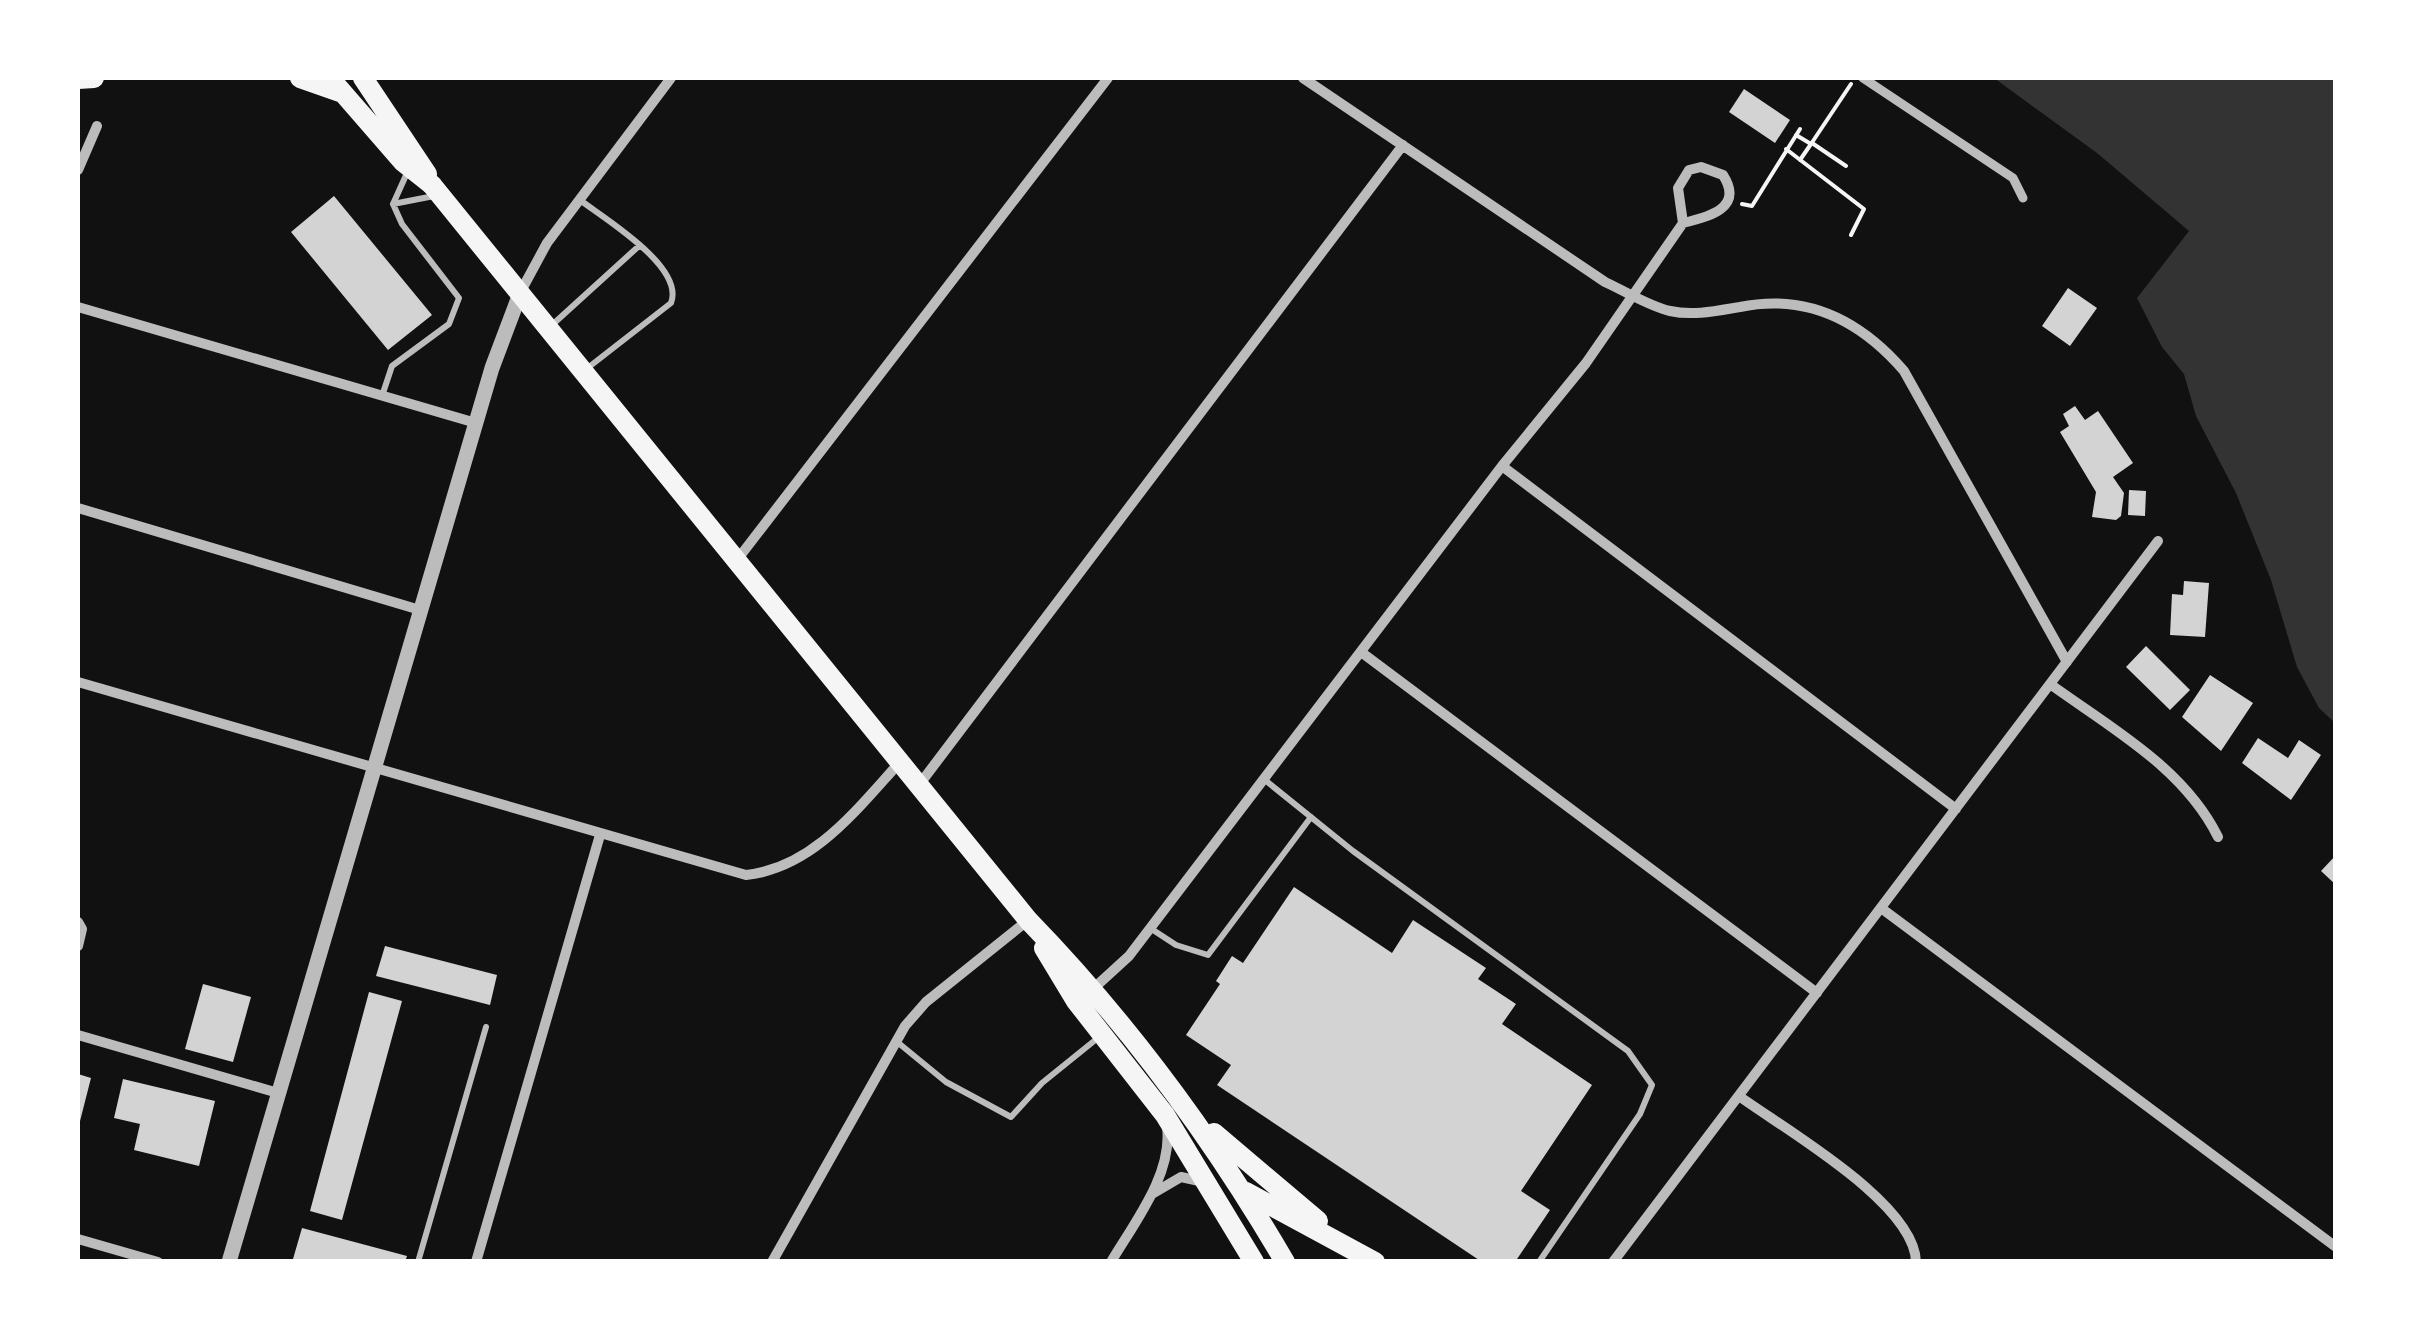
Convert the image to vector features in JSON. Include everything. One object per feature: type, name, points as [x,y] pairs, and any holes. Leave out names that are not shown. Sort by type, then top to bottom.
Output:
[{"type":"main road","points":[[78,80],[94,78]]},
{"type":"main road","points":[[300,78],[336,86],[436,190]]},
{"type":"main road","points":[[363,78],[436,190],[1028,920],[1094,988],[1196,1118],[1284,1262]]},
{"type":"main road","points":[[1028,920],[1076,1001],[1165,1115],[1215,1170],[1243,1190],[1375,1262]]},
{"type":"main road","points":[[1165,1115],[1254,1262]]},
{"type":"main road","points":[[1196,1118],[1342,1241]]},
{"type":"street","points":[[228,1262],[476,423],[521,291],[546,243],[671,78]]},
{"type":"street","points":[[737,560],[1108,78]]},
{"type":"street","points":[[1303,78],[1606,282],[1634,296],[1668,311],[1699,313],[1799,304],[1834,314],[1868,334],[1904,372],[2067,662]]},
{"type":"street","points":[[1864,78],[2013,178],[2023,198]]},
{"type":"street","points":[[78,170],[97,126]]},
{"type":"street","points":[[918,785],[1403,146]]},
{"type":"street","points":[[1094,988],[1150,928],[1634,296],[1683,223],[1678,188],[1690,170],[1702,166],[1723,175],[1728,183],[1728,202],[1713,216],[1683,223]]},
{"type":"street","points":[[78,306],[476,423]]},
{"type":"street","points":[[1502,466],[1956,808]]},
{"type":"street","points":[[78,508],[420,610]]},
{"type":"street","points":[[1613,1262],[2158,541]]},
{"type":"street","points":[[1361,652],[1816,993]]},
{"type":"street","points":[[78,682],[726,873],[770,872],[826,838],[900,762]]},
{"type":"street","points":[[2050,684],[2159,763],[2204,810],[2218,837]]},
{"type":"street","points":[[476,1262],[600,835]]},
{"type":"street","points":[[1880,908],[2336,1247]]},
{"type":"street","points":[[772,1262],[896,1040],[926,1002],[1028,920]]},
{"type":"street","points":[[78,922],[82,928],[78,946]]},
{"type":"street","points":[[78,1035],[278,1093]]},
{"type":"street","points":[[1739,1096],[1890,1210],[1912,1238],[1916,1262]]},
{"type":"street","points":[[1110,1262],[1151,1195],[1167,1146],[1165,1115]]},
{"type":"street","points":[[1151,1195],[1180,1178],[1208,1183]]},
{"type":"street","points":[[78,1238],[158,1262]]},
{"type":"lane","points":[[392,204],[410,167]]},
{"type":"lane","points":[[392,204],[436,190]]},
{"type":"lane","points":[[580,200],[640,245],[671,282],[671,302],[584,371]]},
{"type":"lane","points":[[382,396],[392,366],[449,324],[459,298],[402,224],[392,204]]},
{"type":"lane","points":[[550,328],[640,245]]},
{"type":"lane","points":[[1265,780],[1628,1050],[1652,1084],[1640,1114],[1538,1262]]},
{"type":"lane","points":[[1150,928],[1176,945],[1208,954],[1311,817]]},
{"type":"lane","points":[[418,1262],[486,1026]]},
{"type":"lane","points":[[896,1040],[946,1082],[1011,1117],[1042,1083],[1102,1035]]},
{"type":"path","points":[[1800,160],[1855,78]]},
{"type":"path","points":[[1728,202],[1752,206],[1800,129]]},
{"type":"path","points":[[1796,135],[1846,166]]},
{"type":"path","points":[[1786,150],[1864,209],[1850,235]]},
{"type":"shaded area","points":[[1994,78],[2335,78],[2335,723],[2319,708],[2297,667],[2271,580],[2236,493],[2196,416],[2184,374],[2162,347],[2137,298],[2189,231],[2097,153]]},
{"type":"building","points":[[1744,89],[1790,120],[1775,143],[1729,112]]},
{"type":"building","points":[[334,196],[432,315],[388,350],[291,232]]},
{"type":"building","points":[[2068,288],[2097,308],[2070,346],[2042,326]]},
{"type":"building","points":[[2075,406],[2085,420],[2098,411],[2133,463],[2113,477],[2124,493],[2121,516],[2116,520],[2092,517],[2096,492],[2060,432],[2069,426],[2063,414]]},
{"type":"building","points":[[2129,490],[2146,491],[2145,516],[2128,515]]},
{"type":"building","points":[[2184,581],[2209,583],[2205,637],[2170,635],[2172,594],[2183,595]]},
{"type":"building","points":[[2146,646],[2190,690],[2170,710],[2126,667]]},
{"type":"building","points":[[2210,675],[2253,703],[2221,751],[2182,717]]},
{"type":"building","points":[[2258,738],[2288,758],[2299,740],[2321,755],[2291,800],[2242,763]]},
{"type":"building","points":[[2336,855],[2336,885],[2321,871]]},
{"type":"building","points":[[1294,887],[1392,953],[1413,920],[1486,968],[1478,979],[1516,1004],[1502,1024],[1592,1085],[1521,1191],[1550,1210],[1515,1262],[1482,1262],[1217,1085],[1231,1065],[1186,1035],[1220,984],[1216,981],[1232,956],[1243,963]]},
{"type":"building","points":[[385,946],[497,975],[490,1005],[376,976]]},
{"type":"building","points":[[203,984],[251,997],[233,1062],[185,1049]]},
{"type":"building","points":[[369,992],[402,1001],[342,1220],[310,1211]]},
{"type":"building","points":[[78,1074],[91,1078],[79,1125],[78,1125]]},
{"type":"building","points":[[123,1079],[215,1101],[199,1166],[134,1150],[140,1124],[114,1118]]},
{"type":"building","points":[[302,1228],[407,1256],[405,1262],[293,1259]]}]
